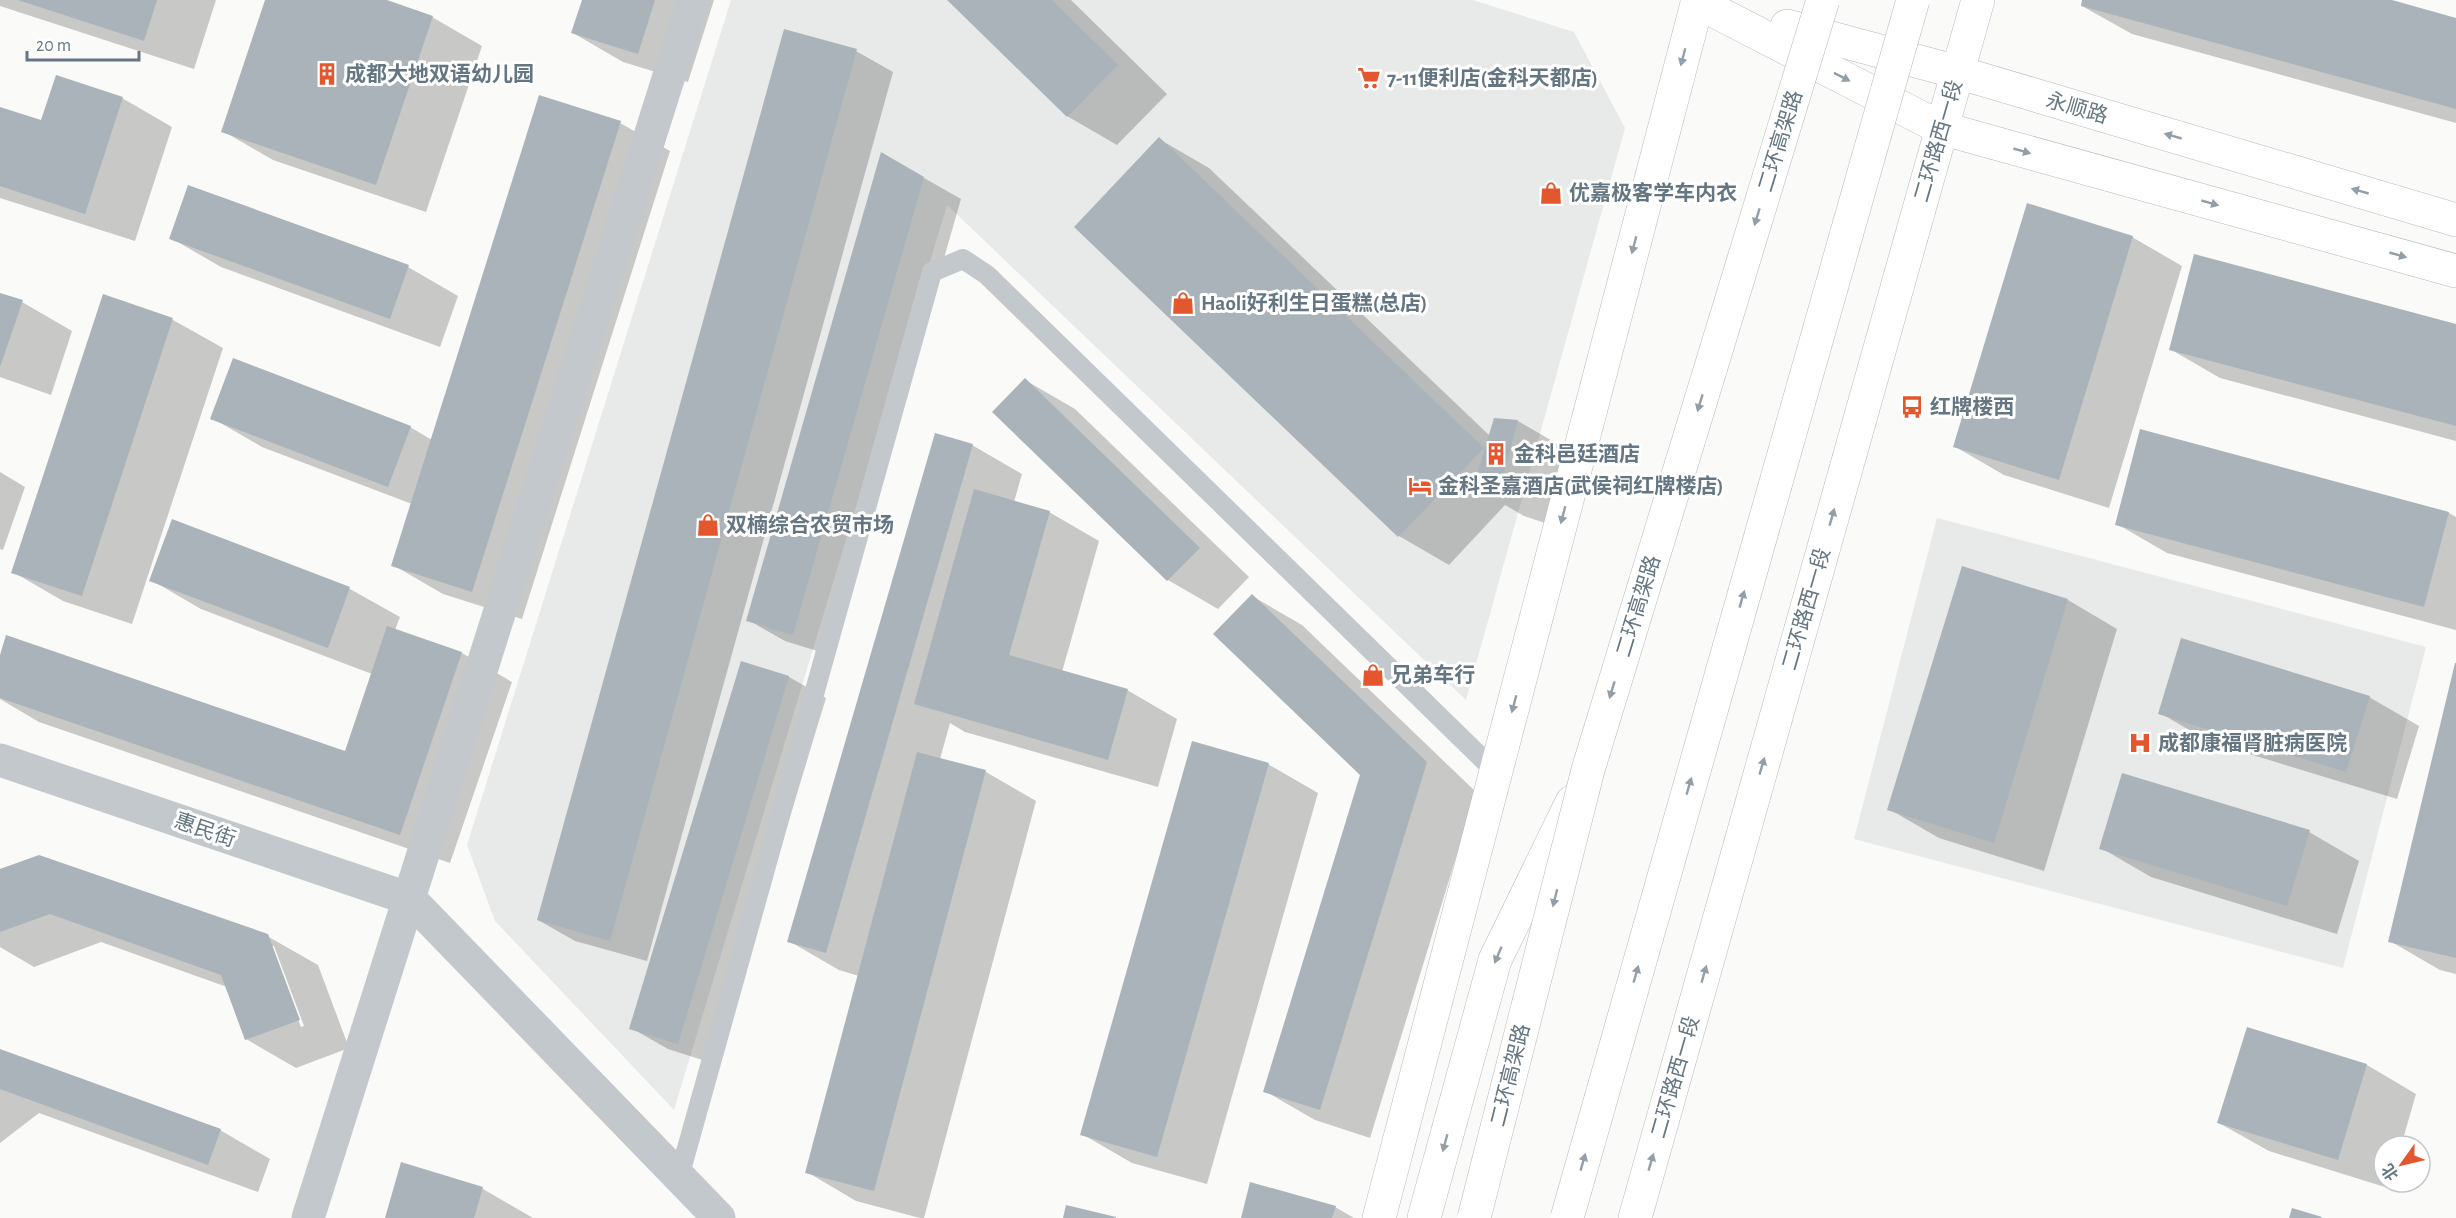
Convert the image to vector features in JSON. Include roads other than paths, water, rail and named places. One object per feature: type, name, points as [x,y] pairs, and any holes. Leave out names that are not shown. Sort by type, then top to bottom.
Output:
[{"type":"main road","name":"二环高架路","points":[[1474,1218],[1588,770],[1823,0]]},
{"type":"main road","points":[[1567,1218],[1913,0]]},
{"type":"main road","name":"二环路西一段","points":[[1646,1215],[1941,128],[1978,0]]},
{"type":"main road","points":[[1379,1218],[1695,1],[1941,128],[2456,271]]},
{"type":"main road","name":"永顺路","points":[[1695,1],[1957,72],[2456,219]]},
{"type":"main road","points":[[1424,1218],[1495,960],[1588,770]]},
{"type":"street","points":[[308,1218],[693,0]]},
{"type":"street","name":"惠民街","points":[[0,760],[410,899]]},
{"type":"street","points":[[410,899],[719,1218]]},
{"type":"lane","points":[[679,1177],[932,272],[963,259],[987,275],[1496,772]]},
{"type":"place","name":"成都大地双语幼儿园","points":[[327,74]]},
{"type":"place","name":"7-11便利店(金科天都店)","points":[[1369,78]]},
{"type":"place","name":"优嘉极客学车内衣","points":[[1551,193]]},
{"type":"place","name":"Haoli好利生日蛋糕(总店)","points":[[1183,303]]},
{"type":"place","name":"红牌楼西","points":[[1912,407]]},
{"type":"place","name":"金科邑廷酒店","points":[[1496,454]]},
{"type":"place","name":"金科圣嘉酒店(武侯祠红牌楼店)","points":[[1420,486]]},
{"type":"place","name":"双楠综合农贸市场","points":[[708,525]]},
{"type":"place","name":"兄弟车行","points":[[1373,675]]},
{"type":"place","name":"成都康福肾脏病医院","points":[[2140,743]]}]
